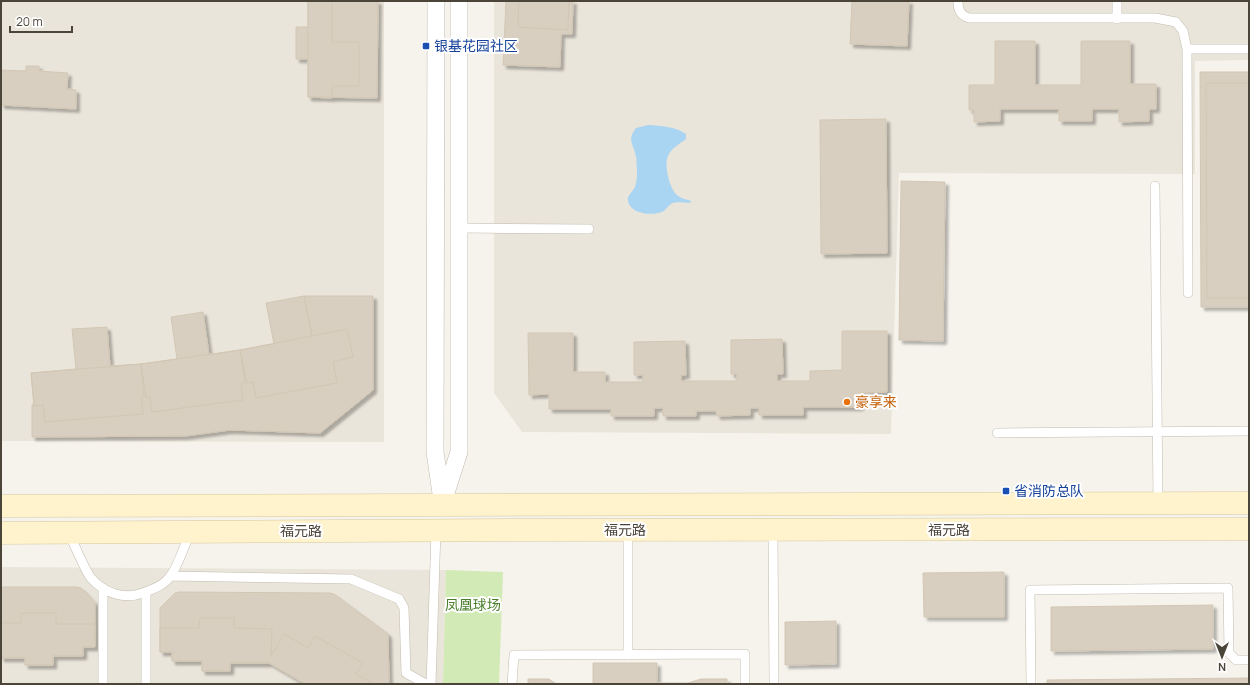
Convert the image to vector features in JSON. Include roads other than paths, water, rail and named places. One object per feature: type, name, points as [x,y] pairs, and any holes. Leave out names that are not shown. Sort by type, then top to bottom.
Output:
[{"type":"main road","name":"福元路","points":[[1,506],[1249,503]]},
{"type":"main road","name":"福元路","points":[[1,533],[1249,529]]},
{"type":"street","points":[[436,1],[435,452],[442,505]]},
{"type":"street","points":[[442,505],[459,452],[459,1]]},
{"type":"lane","points":[[958,1],[959,11],[964,16],[969,18],[1155,18],[1176,22],[1183,31],[1187,50],[1188,293]]},
{"type":"lane","points":[[1117,1],[1117,19]]},
{"type":"lane","points":[[1187,50],[1249,49]]},
{"type":"lane","points":[[1155,186],[1158,504]]},
{"type":"lane","points":[[459,228],[589,229]]},
{"type":"lane","points":[[997,434],[1249,431]]},
{"type":"lane","points":[[628,530],[628,655]]},
{"type":"lane","points":[[774,530],[774,684]]},
{"type":"lane","points":[[431,684],[436,531]]},
{"type":"lane","points":[[68,532],[90,577],[111,593],[123,596],[139,595],[157,588],[171,576],[190,532]]},
{"type":"lane","points":[[171,576],[351,578],[399,600],[404,608],[406,673],[426,684]]},
{"type":"lane","points":[[103,588],[103,684]]},
{"type":"lane","points":[[1031,684],[1030,590],[1228,588],[1228,653],[1236,660],[1249,660]]},
{"type":"lane","points":[[146,592],[146,684]]},
{"type":"lane","points":[[512,684],[514,655],[744,654],[745,684]]},
{"type":"water","points":[[648,125],[672,128],[686,134],[686,139],[669,153],[667,170],[669,180],[675,193],[680,197],[691,201],[690,203],[673,203],[662,212],[653,214],[637,211],[629,205],[628,200],[629,195],[635,187],[637,176],[636,158],[631,139],[636,128]]},
{"type":"place","name":"银基花园社区","points":[[426,46]]},
{"type":"place","name":"豪享来","points":[[847,402]]},
{"type":"place","name":"省消防总队","points":[[1006,491]]},
{"type":"park label","name":"凤凰球场","points":[[473,605]]}]
